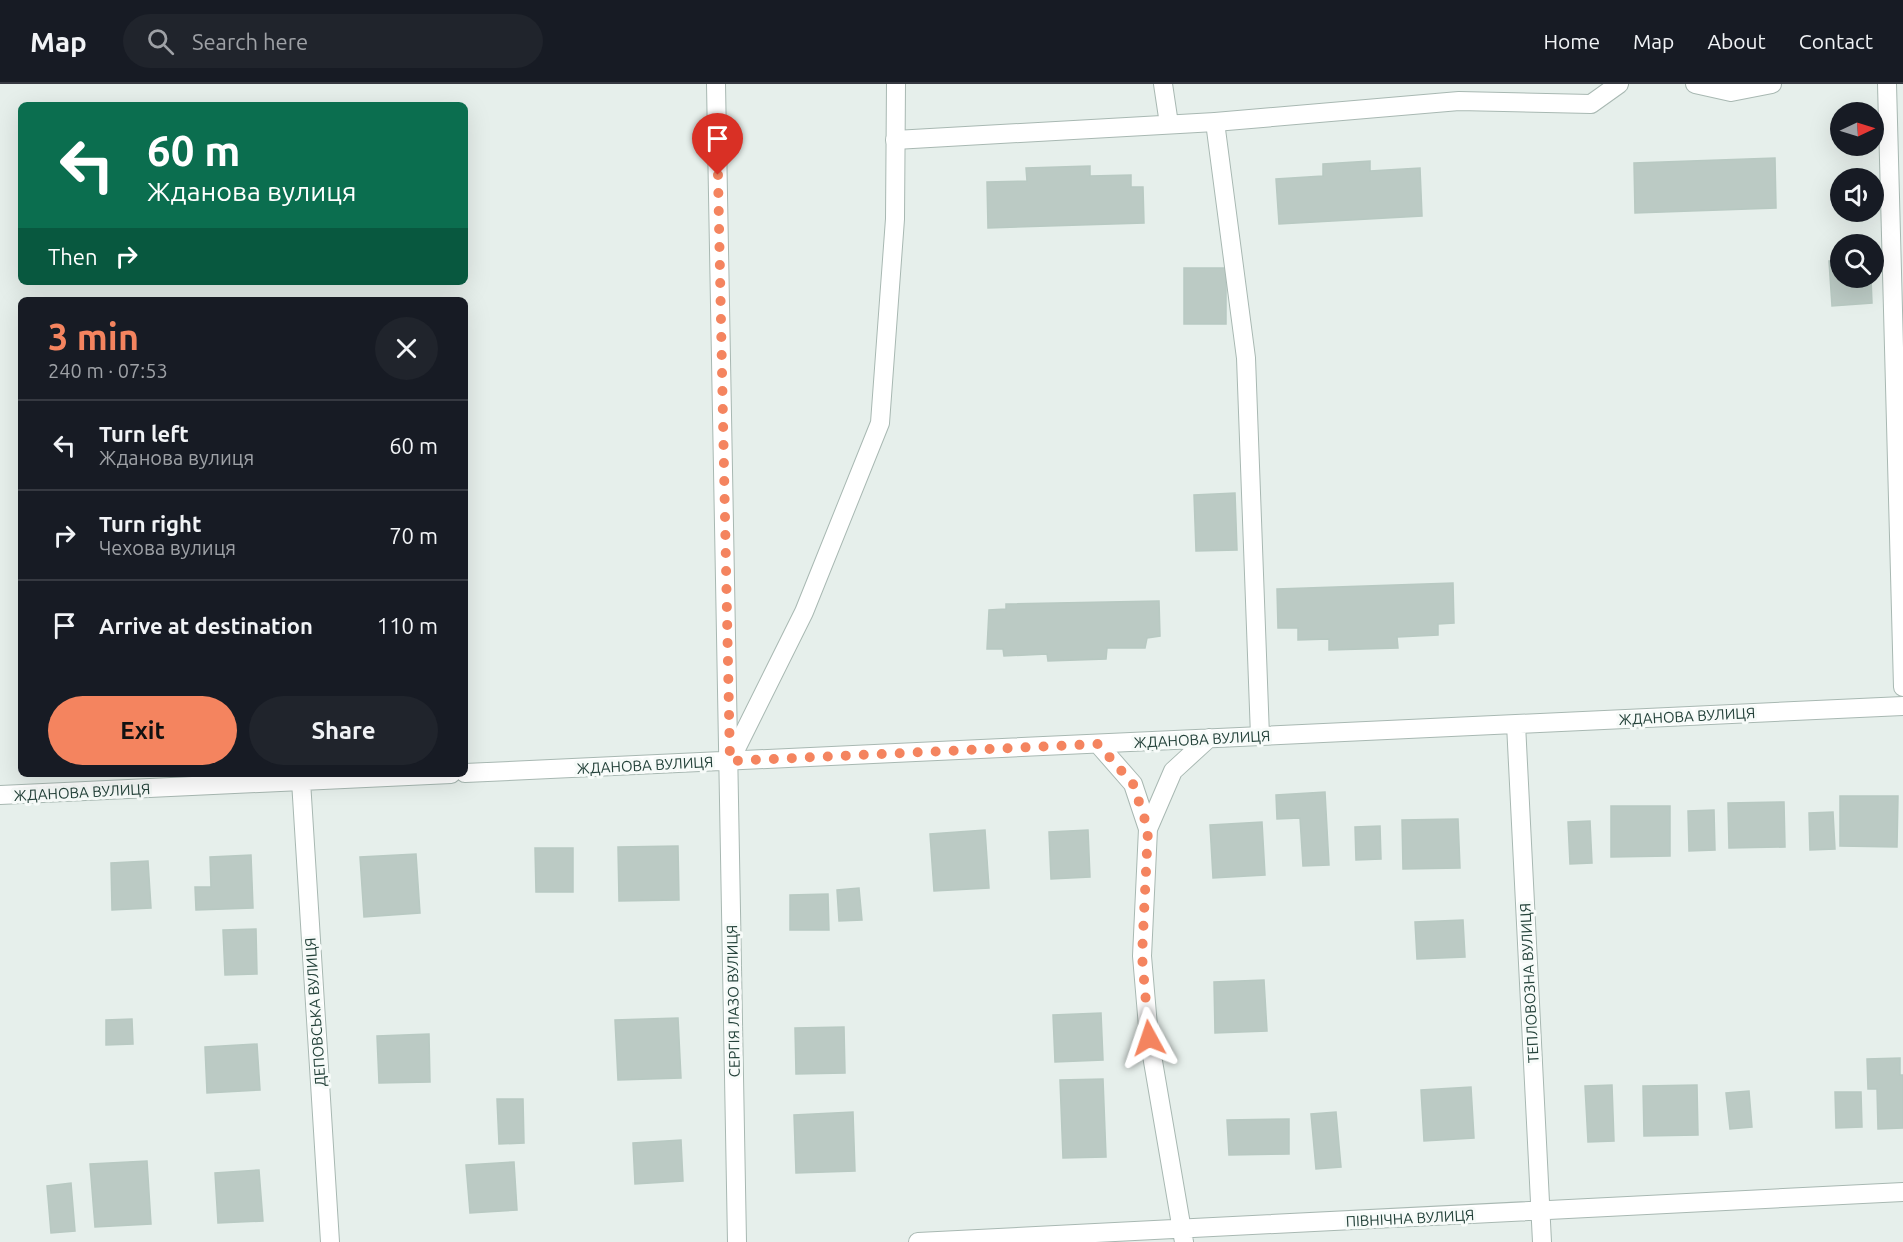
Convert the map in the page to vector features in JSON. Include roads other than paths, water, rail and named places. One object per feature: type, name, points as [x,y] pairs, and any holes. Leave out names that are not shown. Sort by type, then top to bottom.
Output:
[{"type":"street","name":"СЕРГІЯ ЛАЗО ВУЛИЦЯ","points":[[716,84],[737,1242]]},
{"type":"street","points":[[730,761],[804,612],[880,423],[895,219],[896,84]]},
{"type":"street","points":[[1163,84],[1169,124]]},
{"type":"street","points":[[895,140],[1215,122],[1459,101],[1591,104],[1619,84]]},
{"type":"street","points":[[1695,84],[1731,92],[1772,84]]},
{"type":"street","points":[[1887,84],[1903,687]]},
{"type":"street","points":[[1215,122],[1246,358],[1260,736]]},
{"type":"street","name":"ЖДАНОВА ВУЛИЦЯ","points":[[468,773],[1903,706]]},
{"type":"street","name":"ТЕПЛОВОЗНА ВУЛИЦЯ","points":[[1516,724],[1542,1242]]},
{"type":"street","points":[[1184,1236],[1149,1038],[1142,956],[1148,829],[1173,771],[1209,738]]},
{"type":"street","points":[[1098,744],[1133,784],[1148,829]]},
{"type":"street","name":"ЖДАНОВА ВУЛИЦЯ","points":[[0,795],[387,777]]},
{"type":"street","name":"ДЕПОВСЬКА ВУЛИЦЯ","points":[[301,781],[330,1242]]},
{"type":"street","name":"ПІВНІЧНА ВУЛИЦЯ","points":[[918,1242],[1184,1236],[1541,1211],[1903,1192]]}]
